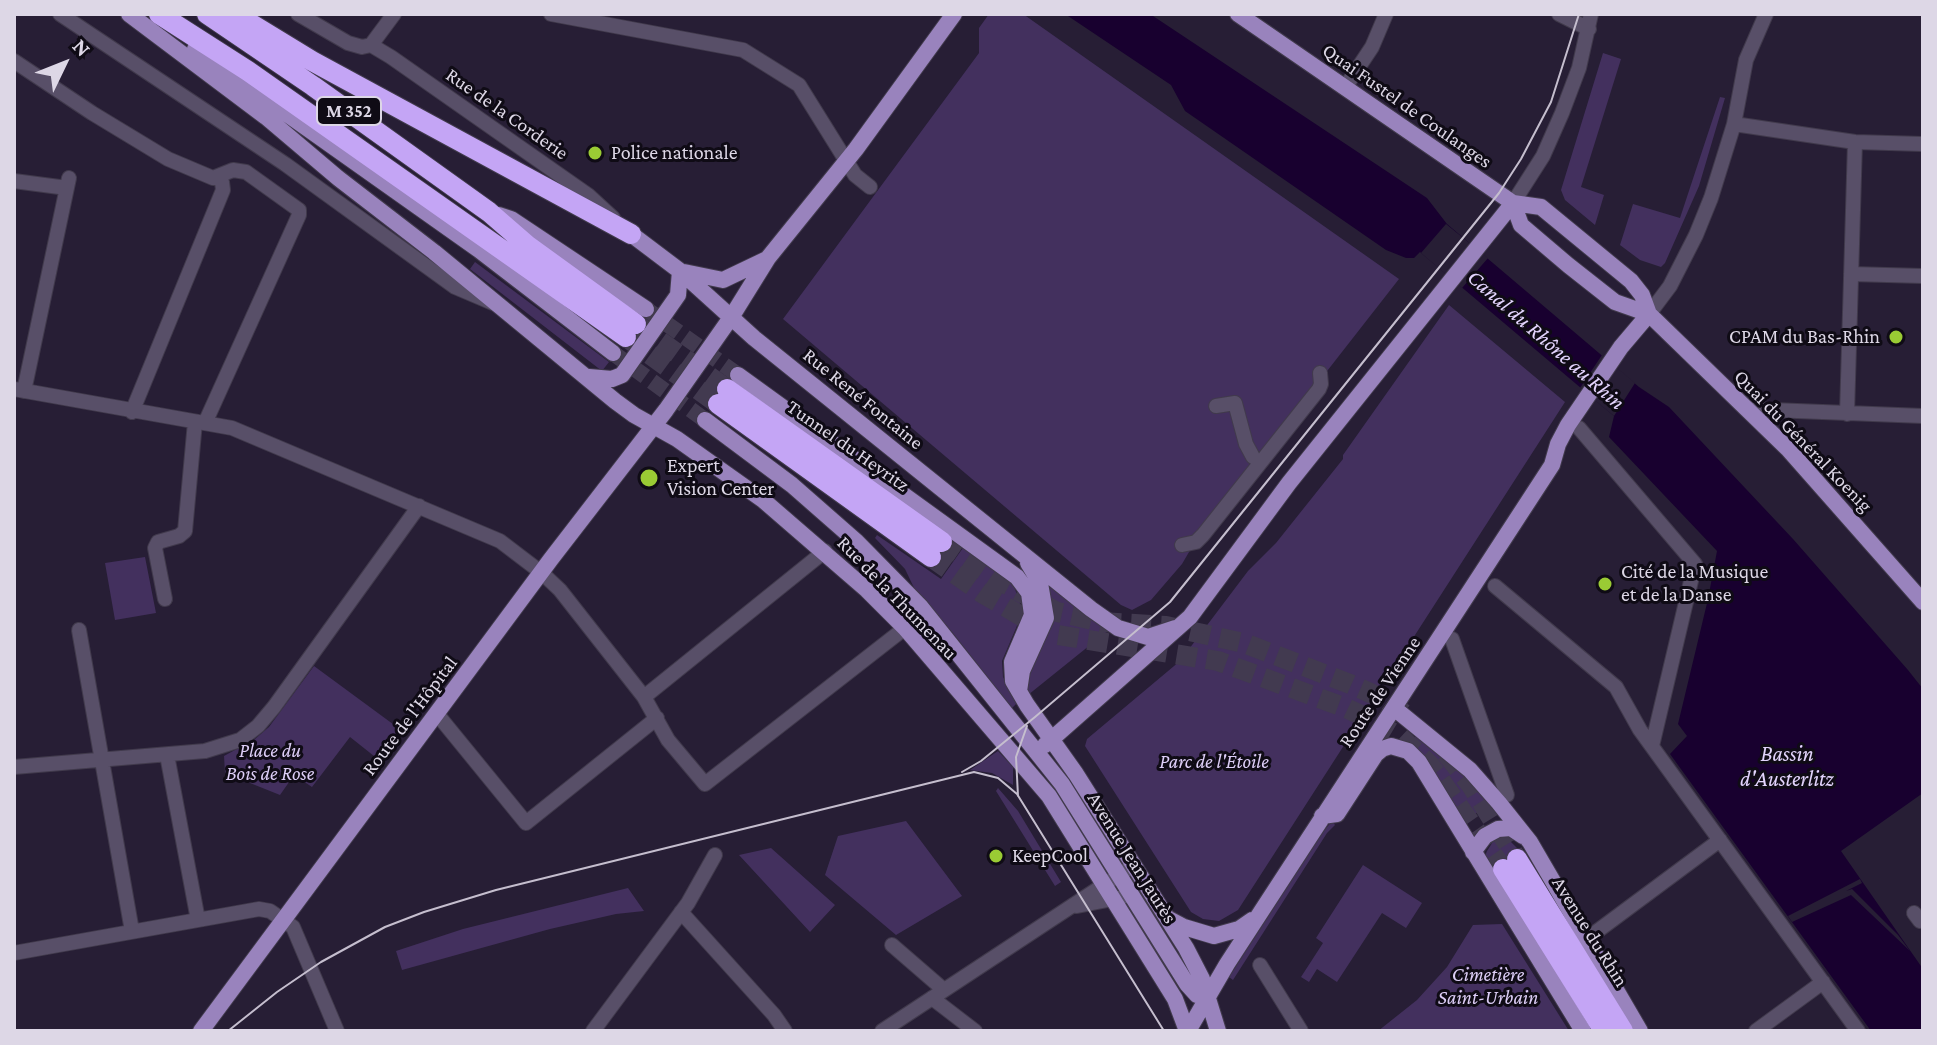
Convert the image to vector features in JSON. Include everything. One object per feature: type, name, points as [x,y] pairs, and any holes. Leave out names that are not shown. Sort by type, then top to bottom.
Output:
[{"type":"highway","name":"M 352","points":[[159,14],[248,71],[428,198],[630,331]]},
{"type":"highway","name":"M 352","points":[[207,14],[489,212],[630,331]]},
{"type":"highway","points":[[235,14],[312,61],[631,234]]},
{"type":"highway","name":"Tunnel du Heyritz","points":[[722,397],[936,550]]},
{"type":"highway","name":"Avenue du Rhin","points":[[1517,857],[1604,1031]]},
{"type":"highway","name":"Avenue du Rhin","points":[[1517,857],[1623,1031]]},
{"type":"main road","name":"Rue de la Thumenau","points":[[129,14],[266,117],[615,401],[677,439],[763,500],[825,551],[905,628],[1049,796]]},
{"type":"main road","points":[[135,14],[205,55],[479,250],[630,331]]},
{"type":"main road","points":[[732,316],[768,258],[848,159],[954,14]]},
{"type":"main road","name":"Quai Fustel de Coulanges","points":[[1238,14],[1513,203]]},
{"type":"main road","points":[[1031,772],[1037,752],[1186,621],[1289,483],[1513,203]]},
{"type":"main road","name":"Quai du Général Koenig","points":[[1649,314],[1642,295],[1631,281],[1541,207],[1513,203],[1521,225],[1615,302],[1649,314],[1747,409],[1838,504],[1923,602]]},
{"type":"main road","name":"Rue de la Corderie","points":[[631,234],[680,271]]},
{"type":"main road","points":[[589,377],[612,379],[622,375],[678,295],[680,271],[723,280],[768,258]]},
{"type":"main road","name":"Rue René Fontaine","points":[[680,271],[754,338],[906,457],[1023,557],[1048,573],[1091,609],[1123,630],[1148,637],[1186,621]]},
{"type":"main road","name":"Route de Vienne","points":[[1187,1031],[1322,816],[1552,465],[1558,444],[1582,405],[1621,347],[1649,314]]},
{"type":"main road","name":"Route de l'Hôpital","points":[[201,1031],[732,316]]},
{"type":"main road","points":[[722,397],[979,549],[1017,577],[1029,593],[1032,615],[1011,671],[1019,692]]},
{"type":"main road","name":"Avenue Jean Jaurès","points":[[722,397],[792,485],[857,542],[945,635],[1037,752],[1126,870],[1165,916],[1196,968],[1218,1031]]},
{"type":"main road","points":[[1019,692],[1022,671],[1046,618],[1040,583],[1023,557]]},
{"type":"main road","name":"Avenue Jean Jaurès","points":[[1019,692],[1051,739],[1126,870],[1132,895],[1187,984],[1197,995],[1208,999]]},
{"type":"main road","points":[[1394,708],[1470,770],[1499,803],[1517,857],[1588,938],[1595,956],[1640,1031]]},
{"type":"main road","points":[[1322,816],[1337,814],[1376,754],[1391,746],[1408,751],[1419,762],[1583,1031]]},
{"type":"main road","name":"Avenue Jean Jaurès","points":[[1049,796],[1175,999],[1187,1031]]},
{"type":"main road","points":[[1473,852],[1485,836],[1498,829],[1511,828],[1517,857]]},
{"type":"main road","points":[[1165,916],[1179,926],[1214,936],[1239,929],[1259,914]]},
{"type":"street","points":[[60,14],[285,164],[455,287],[496,304]]},
{"type":"street","points":[[371,45],[394,14]]},
{"type":"street","points":[[551,14],[743,50],[799,85],[848,159],[855,175],[870,187]]},
{"type":"street","points":[[1346,86],[1372,47],[1386,14]]},
{"type":"street","points":[[1513,203],[1550,141],[1579,68],[1590,21],[1559,14]]},
{"type":"street","points":[[1649,314],[1670,286],[1711,198],[1734,124],[1746,60],[1766,14]]},
{"type":"street","name":"Rue de la Corderie","points":[[302,15],[348,43],[362,47],[371,45],[588,195],[631,234]]},
{"type":"street","points":[[14,61],[168,159],[213,178],[233,170],[246,172],[299,210],[200,422],[185,531],[158,542],[155,548],[165,599]]},
{"type":"street","points":[[1734,124],[1855,142],[1923,144]]},
{"type":"street","points":[[1847,414],[1855,142]]},
{"type":"street","points":[[132,412],[223,190],[222,182],[217,177]]},
{"type":"street","points":[[14,181],[68,183],[19,390],[200,422],[247,434],[500,541],[560,590],[644,697],[668,740],[705,784],[905,628]]},
{"type":"street","points":[[1851,274],[1923,276]]},
{"type":"street","points":[[1189,544],[1319,389],[1320,373]]},
{"type":"street","points":[[1217,410],[1235,403],[1246,444],[1253,457]]},
{"type":"street","points":[[1747,409],[1923,416]]},
{"type":"street","points":[[1579,428],[1695,564],[1652,746]]},
{"type":"street","points":[[14,767],[167,755],[219,748],[240,740],[258,726],[419,506]]},
{"type":"street","points":[[644,697],[825,551]]},
{"type":"street","points":[[1495,586],[1616,687],[1640,730],[1858,1031]]},
{"type":"street","points":[[79,630],[132,931]]},
{"type":"street","points":[[1452,639],[1507,795]]},
{"type":"street","points":[[437,714],[526,823],[657,718]]},
{"type":"street","points":[[167,755],[198,920]]},
{"type":"street","points":[[1588,938],[1720,840]]},
{"type":"street","points":[[593,1031],[681,912],[715,855]]},
{"type":"street","points":[[882,1031],[1062,912],[1109,892],[1126,870]]},
{"type":"street","points":[[1109,892],[1132,895]]},
{"type":"street","points":[[14,953],[259,909],[270,911],[293,927],[337,1031]]},
{"type":"street","points":[[681,912],[785,1031]]},
{"type":"street","points":[[892,945],[975,1031]]},
{"type":"street","points":[[1260,965],[1301,1031]]},
{"type":"street","points":[[1756,1031],[1823,982]]},
{"type":"green space","points":[[989,14],[1023,14],[1399,279],[1199,535],[1182,564],[1151,600],[1132,610],[1121,605],[783,319],[979,53],[979,28]]},
{"type":"green space","points":[[1603,53],[1621,59],[1581,187],[1604,195],[1595,225],[1565,200],[1561,190]]},
{"type":"green space","points":[[1720,97],[1725,98],[1699,186],[1665,263],[1661,267],[1640,260],[1620,245],[1633,204],[1680,218]]},
{"type":"green space","points":[[475,262],[609,362],[602,371],[470,269]]},
{"type":"green space","name":"Parc de l'Étoile","points":[[1449,305],[1565,402],[1238,910],[1219,921],[1203,919],[1191,912],[1085,746],[1087,739],[1180,661],[1248,571],[1276,543],[1343,459]]},
{"type":"green space","points":[[877,535],[941,579],[965,545],[1012,581],[1020,603],[1019,621],[1002,661],[1003,677],[1017,703],[1012,708],[952,632],[917,594],[905,569],[875,538]]},
{"type":"green space","points":[[145,557],[156,613],[115,620],[105,563]]},
{"type":"green space","points":[[1044,578],[1110,629],[1028,695],[1026,674]]},
{"type":"green space","name":"Place du Bois de Rose","points":[[314,666],[401,730],[379,760],[350,737],[312,787],[294,775],[280,795],[225,773],[224,756],[255,739],[269,727]]},
{"type":"green space","points":[[1417,734],[1452,762],[1491,802],[1462,824],[1410,745]]},
{"type":"green space","points":[[998,751],[1013,767],[1013,785],[992,773],[970,770]]},
{"type":"green space","points":[[998,788],[1018,811],[1061,882],[1055,886],[996,791]]},
{"type":"green space","points":[[906,821],[962,896],[896,935],[825,875],[838,836]]},
{"type":"green space","points":[[1332,821],[1335,825],[1233,980],[1229,977]]},
{"type":"green space","points":[[1505,836],[1521,852],[1492,872],[1485,856],[1494,840]]},
{"type":"green space","points":[[771,848],[835,905],[810,932],[739,855]]},
{"type":"green space","points":[[1363,865],[1422,903],[1406,928],[1382,913],[1337,982],[1317,969],[1309,982],[1301,977],[1323,943],[1316,938]]},
{"type":"green space","points":[[628,888],[644,911],[550,929],[402,970],[396,951],[463,929]]},
{"type":"green space","name":"Cimetière Saint-Urbain","points":[[1502,924],[1569,1031],[1378,1031],[1417,1000],[1447,967],[1473,925]]},
{"type":"water","points":[[1065,14],[1150,14],[1427,198],[1447,224],[1639,387],[1669,407],[1793,539],[1908,670],[1923,689],[1923,793],[1841,851],[1923,969],[1923,1031],[1871,1031],[1670,754],[1687,736],[1678,724],[1717,551],[1609,437],[1614,416],[1420,252],[1414,258],[1406,258],[1386,250],[1185,111],[1171,85]]},
{"type":"pier","points":[[1446,224],[1488,258],[1462,288],[1421,253]]},
{"type":"pier","points":[[1602,355],[1635,383],[1614,416],[1580,388]]},
{"type":"pier","points":[[1860,879],[1862,883],[1846,891],[1852,889],[1910,951],[1851,895],[1792,922],[1788,916]]},
{"type":"tunnel","points":[[646,309],[738,375]]},
{"type":"tunnel","points":[[636,324],[727,389]]},
{"type":"tunnel","points":[[626,337],[718,404]]},
{"type":"tunnel","points":[[613,353],[705,420]]},
{"type":"tunnel","points":[[942,542],[993,577],[1057,612],[1102,622],[1166,626],[1244,643],[1386,700],[1408,717]]},
{"type":"tunnel","points":[[931,557],[982,593],[1052,634],[1218,661],[1373,721],[1400,737],[1429,764],[1503,869]]},
{"type":"tunnel","points":[[1446,753],[1471,785],[1517,859]]},
{"type":"tram line","points":[[962,772],[981,761],[1035,717],[1170,602],[1499,193],[1551,102],[1579,14]]},
{"type":"tram line","points":[[1018,796],[1016,757],[1027,726]]},
{"type":"tram line","points":[[228,1031],[321,962],[385,927],[424,912],[496,890],[974,772],[998,778],[1017,794],[1164,1031]]},
{"type":"place","name":"Police nationale","points":[[595,153]]},
{"type":"place","name":"CPAM du Bas-Rhin","points":[[1896,337]]},
{"type":"place","name":"Expert Vision Center","points":[[649,478]]},
{"type":"place","name":"Cité de la Musique et de la Danse","points":[[1605,584]]},
{"type":"place","name":"KeepCool","points":[[996,856]]},
{"type":"water label","name":"Canal du Rhône au Rhin","points":[[1546,340]]},
{"type":"water label","name":"Bassin d'Austerlitz","points":[[1787,766]]}]
